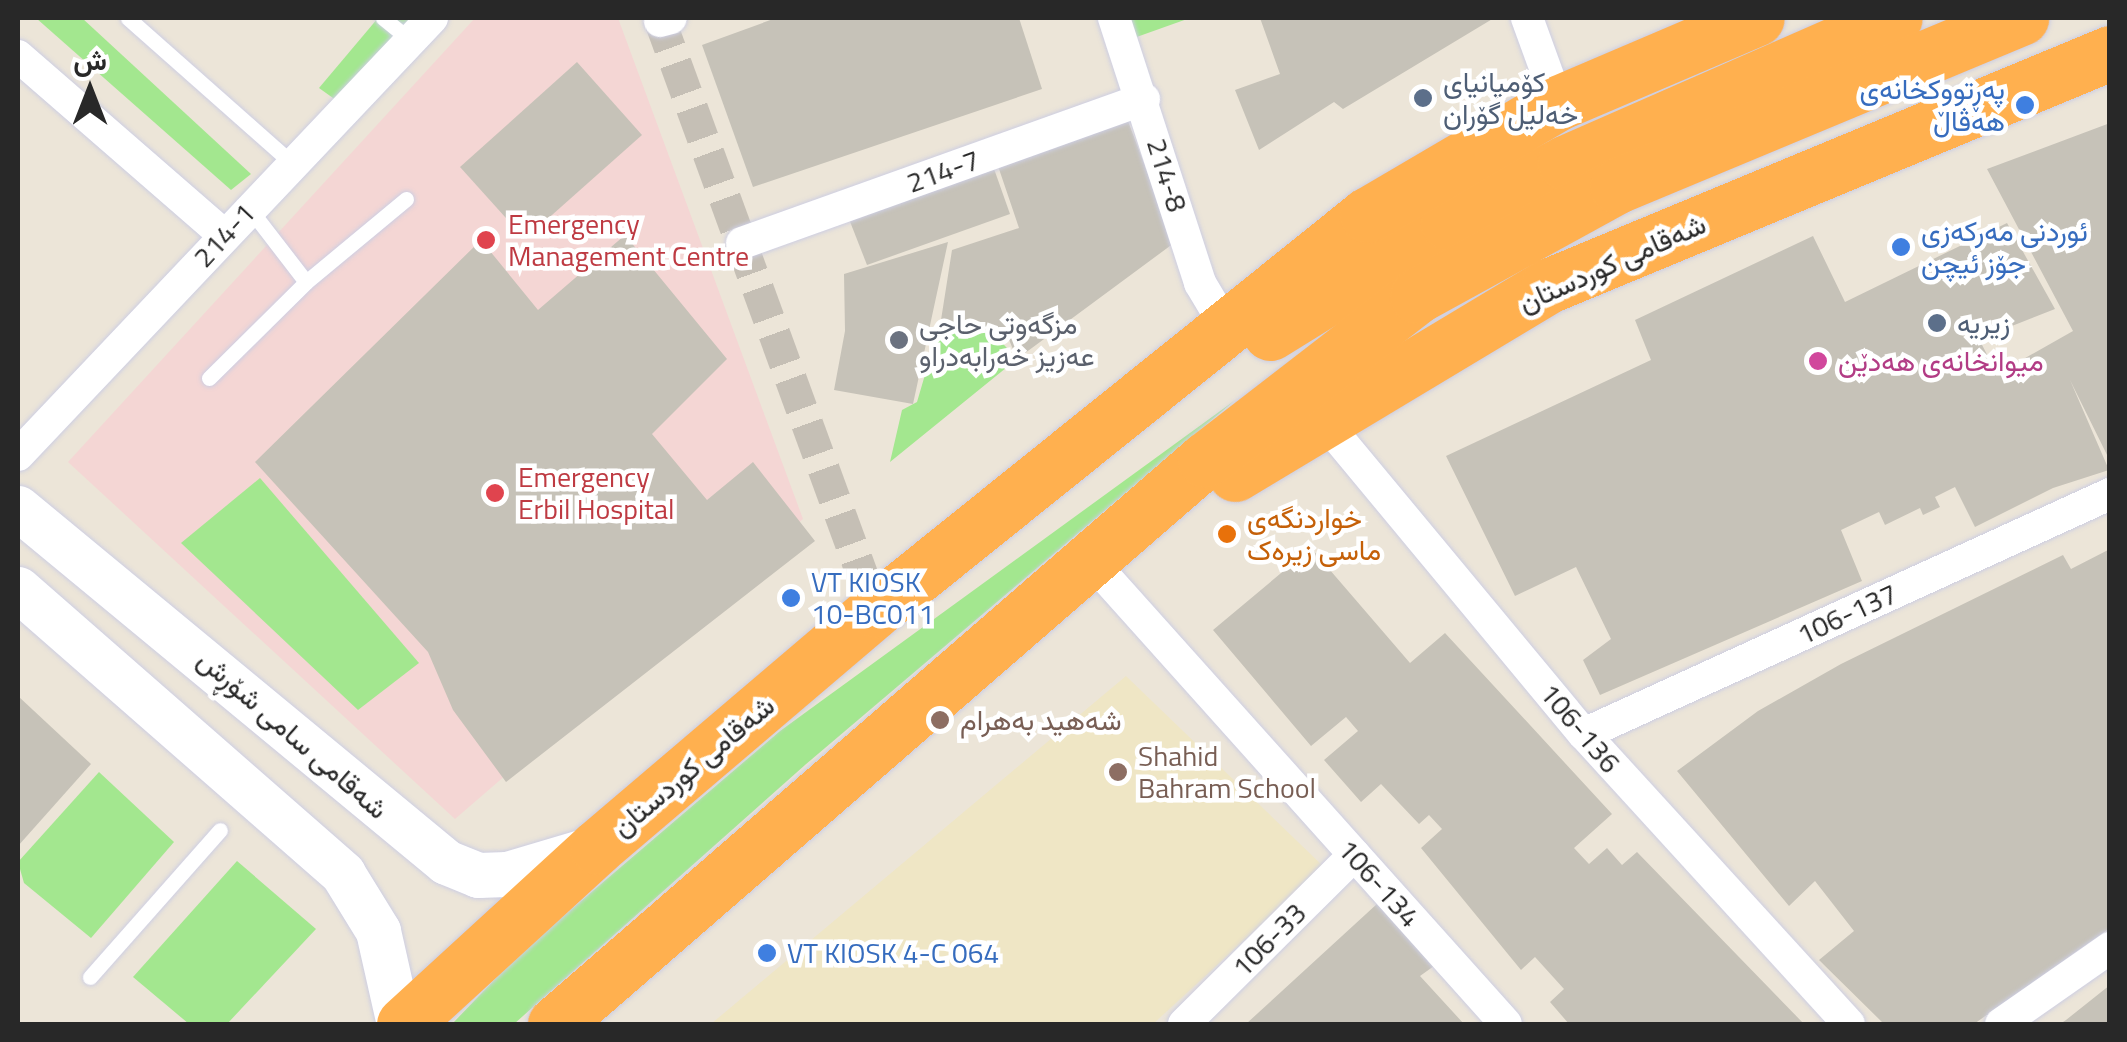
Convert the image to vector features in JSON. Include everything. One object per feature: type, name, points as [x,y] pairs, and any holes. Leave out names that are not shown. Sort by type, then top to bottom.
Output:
[{"type":"highway","name":"شەقامی کوردستان","points":[[401,1024],[597,847],[990,517],[1367,215],[1558,103],[1757,18]]},
{"type":"highway","name":"شەقامی کوردستان","points":[[990,517],[1335,290],[1500,222],[1896,18]]},
{"type":"highway","name":"شەقامی کوردستان","points":[[555,1024],[1205,460],[1500,222],[1617,186],[2021,18]]},
{"type":"highway","points":[[1956,114],[2031,60],[2110,28]]},
{"type":"highway","name":"شەقامی کوردستان","points":[[1092,562],[1548,286],[2110,53]]},
{"type":"highway","points":[[1956,114],[2048,95],[2110,72]]},
{"type":"main road","name":"شەقامی سامی شۆڕش","points":[[18,508],[122,588],[446,862],[478,875],[507,874],[597,847]]},
{"type":"main road","points":[[73,636],[113,648],[126,644],[136,620],[122,588]]},
{"type":"main road","points":[[18,589],[342,874],[378,932],[401,1024]]},
{"type":"street","name":"214-8","points":[[1114,18],[1144,99],[1200,283],[1228,330]]},
{"type":"street","points":[[1527,18],[1558,103]]},
{"type":"street","name":"214-1","points":[[18,455],[291,162],[421,29]]},
{"type":"street","points":[[18,56],[225,236]]},
{"type":"street","name":"214-7","points":[[742,243],[1144,99]]},
{"type":"street","name":"106-136","points":[[1322,420],[1584,734],[1849,1024]]},
{"type":"street","name":"106-137","points":[[1584,734],[2110,494]]},
{"type":"street","name":"106-134","points":[[1092,562],[1506,1024]]},
{"type":"street","name":"106-33","points":[[1184,1024],[1354,854]]},
{"type":"street","points":[[2001,1024],[2110,948]]},
{"type":"lane","points":[[128,18],[291,162]]},
{"type":"lane","points":[[383,18],[421,29]]},
{"type":"lane","points":[[209,378],[306,282],[406,198]]},
{"type":"lane","points":[[249,208],[306,282]]},
{"type":"lane","points":[[90,977],[220,830]]},
{"type":"shaded area","name":"Emergency Management Centre","points":[[475,18],[618,18],[803,519],[455,819],[68,462]]},
{"type":"shaded area","name":"Shahid Bahram School","points":[[1126,676],[1324,867],[1153,1024],[711,1024]]},
{"type":"green space","points":[[36,18],[82,18],[251,174],[231,190]]},
{"type":"green space","points":[[378,18],[421,18],[340,103],[319,88]]},
{"type":"green space","points":[[1123,18],[1190,18],[1131,39]]},
{"type":"green space","points":[[939,327],[994,334],[1017,359],[890,462],[902,410],[917,402]]},
{"type":"green space","points":[[1234,401],[805,765],[514,1024],[452,1024],[519,954],[780,731]]},
{"type":"green space","points":[[260,478],[419,663],[358,710],[181,543]]},
{"type":"green space","points":[[99,772],[174,842],[91,938],[24,883],[18,862]]},
{"type":"green space","points":[[237,861],[316,929],[227,1024],[189,1024],[133,977]]},
{"type":"building","points":[[776,18],[1019,18],[1042,89],[753,187],[702,45]]},
{"type":"building","points":[[1260,18],[1494,18],[1343,109],[1334,102],[1259,150],[1235,90],[1280,74]]},
{"type":"building","points":[[577,62],[642,135],[525,239],[460,167]]},
{"type":"building","points":[[1125,113],[1174,243],[1017,359],[1005,330],[941,320],[952,250],[1019,228],[998,166]]},
{"type":"building","points":[[2110,123],[2110,461],[2070,380],[2109,470],[2053,488],[1975,527],[1955,487],[1935,497],[1940,507],[1923,515],[1920,508],[1885,525],[1879,512],[1841,530],[1862,581],[1600,695],[1583,660],[1611,639],[1576,567],[1515,596],[1446,456],[1651,360],[1635,320],[1813,236],[1845,302],[2007,223],[2055,309],[1979,339],[1997,374],[2073,331],[1987,169]]},
{"type":"building","points":[[993,166],[1010,214],[867,265],[849,219]]},
{"type":"building","points":[[625,235],[727,359],[652,434],[707,500],[753,462],[815,541],[506,782],[453,710],[428,652],[255,462],[481,240],[538,310]]},
{"type":"building","points":[[948,242],[913,404],[834,390],[845,331],[844,274]]},
{"type":"building","points":[[1311,548],[1410,663],[1445,633],[1612,814],[1574,848],[1589,864],[1607,848],[1622,865],[1637,852],[1804,1024],[1569,1024],[1550,1002],[1564,989],[1535,957],[1521,970],[1421,848],[1442,829],[1429,815],[1419,824],[1381,784],[1361,802],[1324,760],[1358,731],[1346,717],[1311,746],[1213,630]]},
{"type":"building","points":[[2110,549],[2110,928],[1974,1024],[1884,1024],[1819,960],[1854,931],[1815,881],[1789,906],[1677,771],[1758,711],[1841,664],[2063,555],[2071,569]]},
{"type":"building","points":[[18,696],[91,764],[18,846]]},
{"type":"building","points":[[1378,903],[1441,961],[1420,976],[1464,1024],[1246,1024]]},
{"type":"building","points":[[2110,985],[2110,1024],[2060,1024],[2066,1020]]},
{"type":"tunnel","points":[[659,18],[875,610]]},
{"type":"place","name":"کۆمپانیای خەلیل گۆران","points":[[1423,98]]},
{"type":"place","name":"پەڕتووکخانەی هەڤاڵ","points":[[2025,105]]},
{"type":"place","name":"Emergency Management Centre","points":[[486,240]]},
{"type":"place","name":"ئوردنی مەرکەزی جۆز ئیچن","points":[[1901,247]]},
{"type":"place","name":"زیریە","points":[[1937,323]]},
{"type":"place","name":"مزگەوتی حاجی عەزیز خەرابەدراو","points":[[899,340]]},
{"type":"place","name":"میوانخانەی هەدێن","points":[[1818,361]]},
{"type":"place","name":"Emergency Erbil Hospital","points":[[495,493]]},
{"type":"place","name":"خواردنگەی ماسی زیرەک","points":[[1227,534]]},
{"type":"place","name":"VT KIOSK 10-BC011","points":[[791,598]]},
{"type":"place","name":"شەهید بەهرام","points":[[940,720]]},
{"type":"place","name":"Shahid Bahram School","points":[[1118,772]]},
{"type":"place","name":"VT KIOSK 4-C 064","points":[[767,953]]}]
